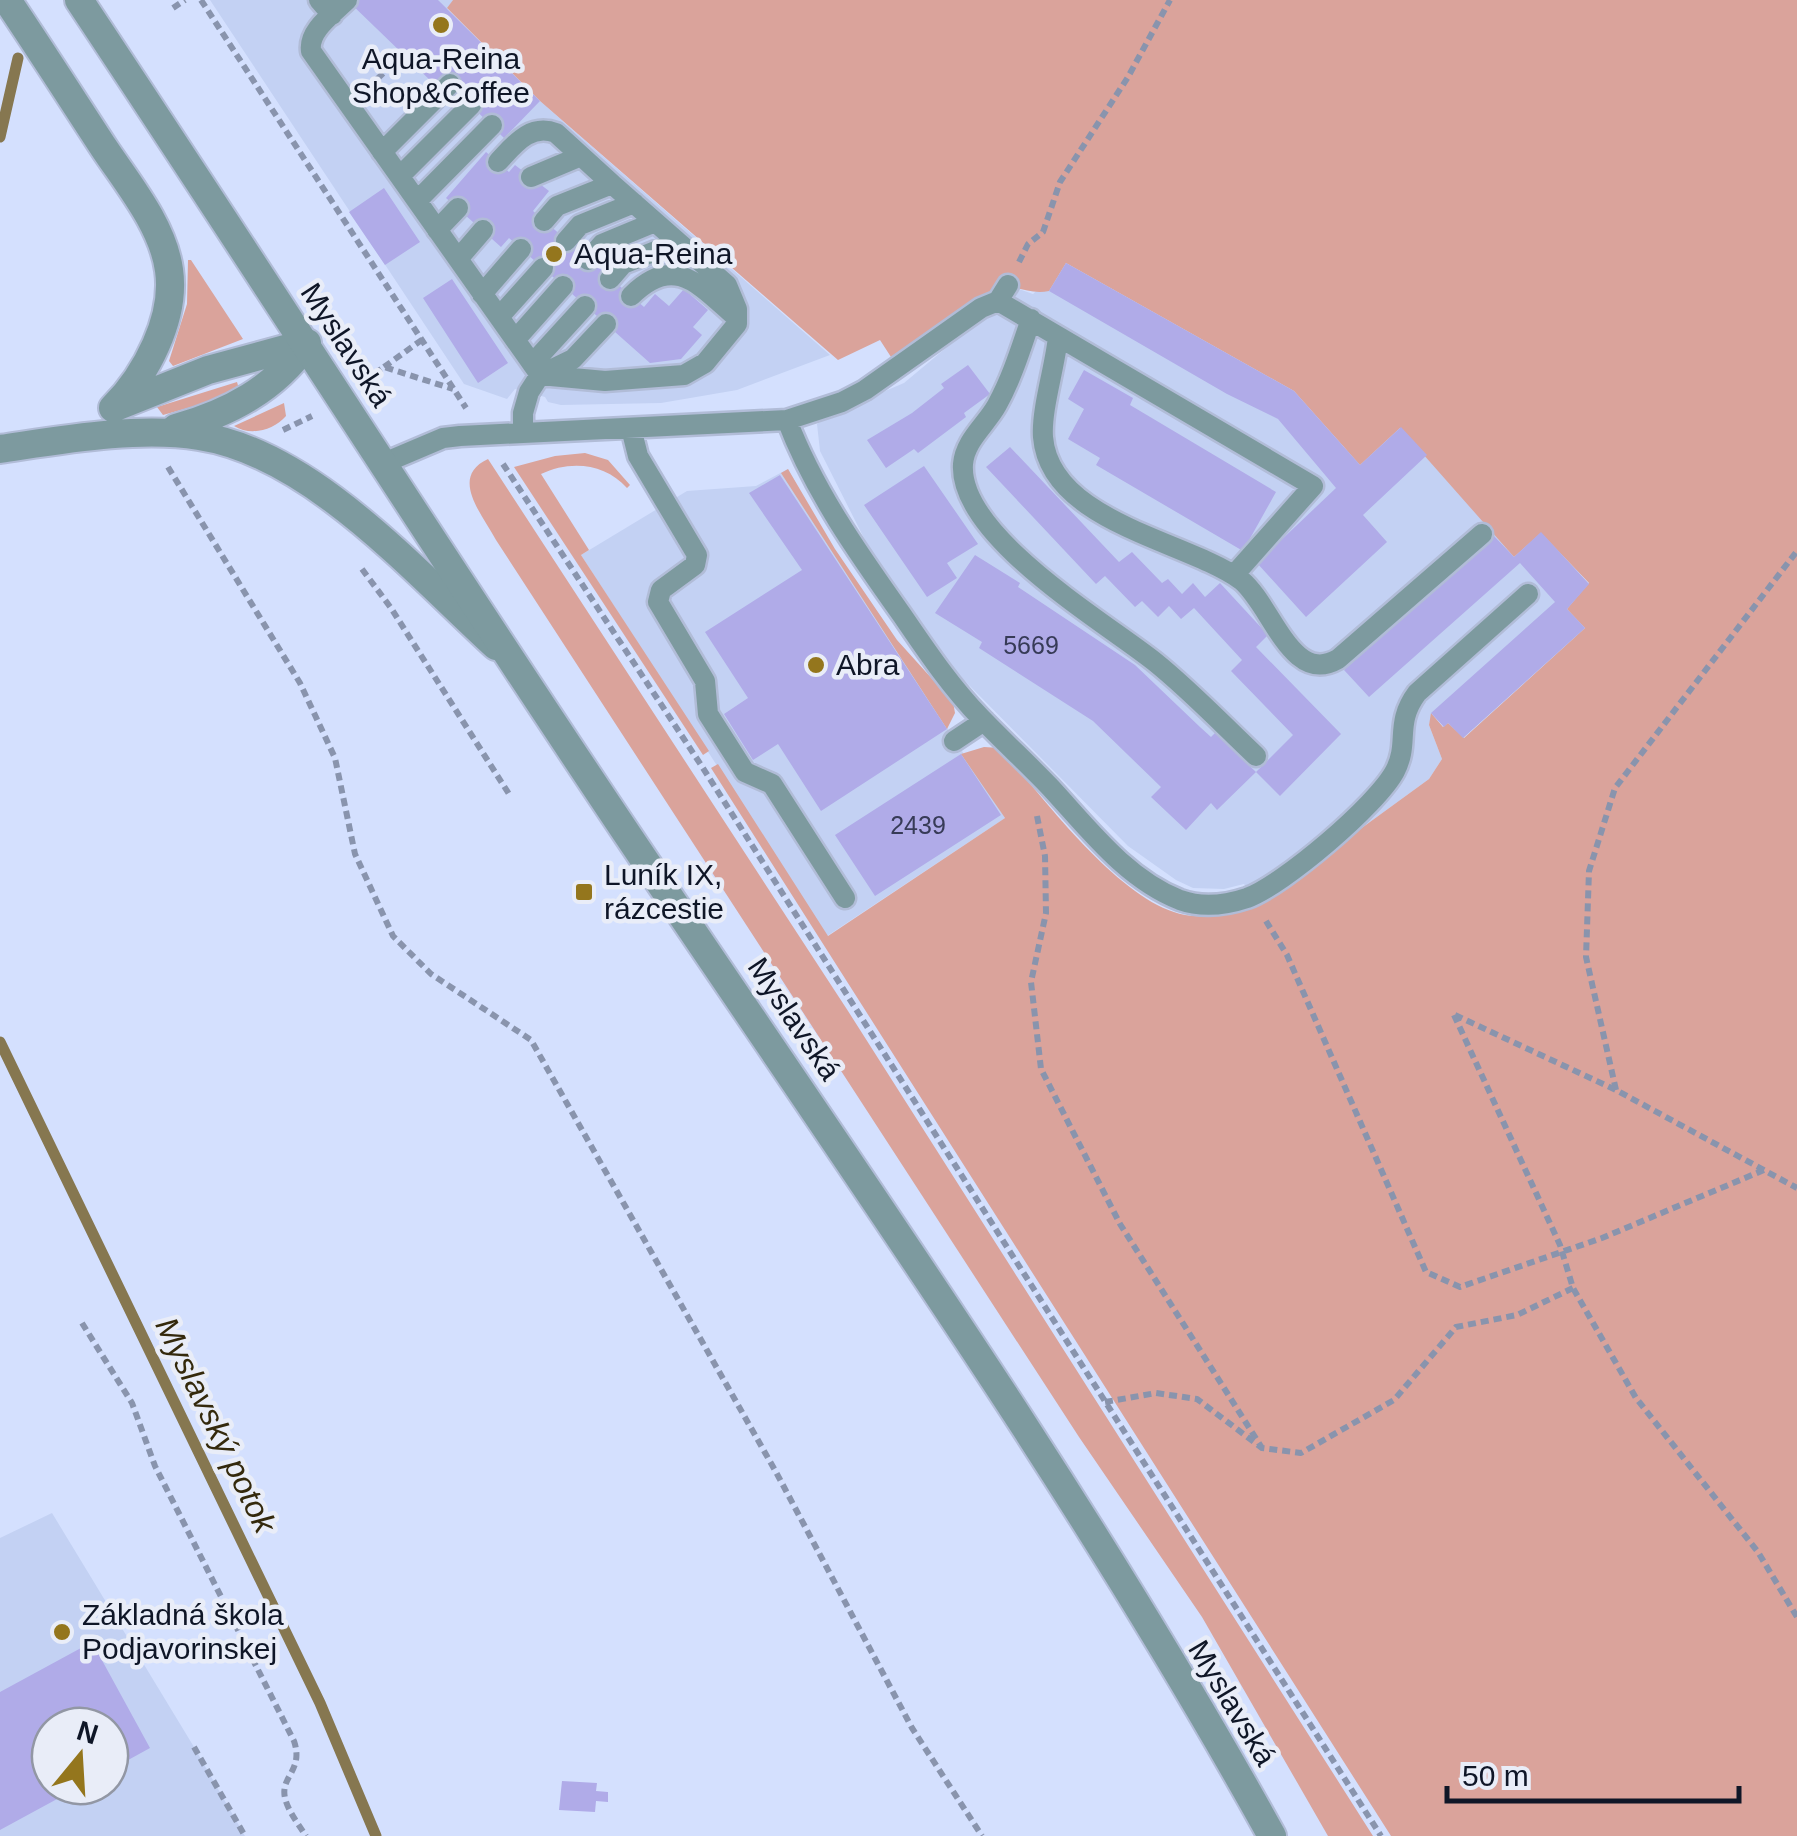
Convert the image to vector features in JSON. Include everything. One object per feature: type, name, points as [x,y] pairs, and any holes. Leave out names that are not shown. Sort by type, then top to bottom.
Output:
[{"type":"street","points":[[7,0],[132,190],[164,251],[170,287],[160,330],[140,375],[113,408]]},
{"type":"street","name":"Myslavská","points":[[79,0],[512,660],[946,1303],[1127,1589],[1272,1836]]},
{"type":"street","points":[[61,440],[113,408],[208,370],[307,344]]},
{"type":"street","points":[[153,448],[273,382],[307,344]]},
{"type":"street","points":[[0,450],[61,440],[153,448],[203,436],[245,448],[280,464],[338,503],[512,660]]},
{"type":"lane","points":[[333,5],[309,45],[536,370],[605,380],[684,375],[706,363],[734,330],[738,318],[726,286],[556,133],[540,129],[519,140],[498,162]]},
{"type":"lane","points":[[382,152],[450,84]]},
{"type":"lane","points":[[400,176],[471,105]]},
{"type":"lane","points":[[417,201],[492,126]]},
{"type":"lane","points":[[531,177],[581,156]]},
{"type":"lane","points":[[544,221],[558,206],[612,184]]},
{"type":"lane","points":[[566,241],[580,225],[634,203]]},
{"type":"lane","points":[[437,230],[458,208]]},
{"type":"lane","points":[[588,260],[602,244],[655,222]]},
{"type":"lane","points":[[458,259],[484,230]]},
{"type":"lane","points":[[610,279],[623,264],[678,242]]},
{"type":"lane","points":[[482,294],[521,249]]},
{"type":"lane","points":[[499,317],[542,268]]},
{"type":"lane","points":[[631,296],[659,275],[679,274],[694,280],[738,318]]},
{"type":"lane","points":[[516,340],[563,286]]},
{"type":"lane","points":[[384,462],[443,438],[786,420],[842,402],[865,390],[1003,293],[1058,338],[1313,486],[1234,576]]},
{"type":"lane","points":[[523,432],[526,403],[536,370],[586,306]]},
{"type":"lane","points":[[1031,319],[996,408],[965,449],[964,483],[971,499],[1053,589],[1164,669],[1256,756]]},
{"type":"lane","points":[[536,370],[573,359],[606,324]]},
{"type":"lane","points":[[1058,338],[1043,436],[1049,460],[1068,486],[1100,514],[1234,576],[1258,596],[1296,655],[1306,663],[1325,665],[1338,658],[1482,534]]},
{"type":"lane","points":[[786,420],[799,452],[850,542],[948,680],[1118,859],[1166,893],[1196,905],[1230,903],[1252,896],[1346,827],[1394,772],[1402,753],[1405,710],[1417,693],[1528,594]]},
{"type":"lane","points":[[631,428],[638,456],[696,551],[695,565],[661,590],[658,602],[705,681],[708,714],[745,772],[772,784],[845,898]]},
{"type":"lane","points":[[954,741],[984,722]]},
{"type":"path","points":[[173,8],[185,0]]},
{"type":"path","points":[[200,0],[701,766],[1381,1836]]},
{"type":"path","points":[[1003,293],[1028,244],[1043,232],[1060,182],[1128,77],[1170,0]]},
{"type":"path","points":[[348,103],[403,54]]},
{"type":"path","points":[[384,367],[423,339]]},
{"type":"path","points":[[153,448],[300,683],[335,758],[355,854],[393,936],[431,974],[531,1040],[776,1472],[912,1728],[982,1836]]},
{"type":"path","points":[[165,462],[180,464]]},
{"type":"path","points":[[1616,1090],[1586,957],[1589,871],[1615,788],[1797,551]]},
{"type":"path","points":[[354,559],[391,608],[510,794]]},
{"type":"path","points":[[1025,761],[1045,856],[1046,912],[1031,982],[1040,1070],[1120,1224],[1262,1448]]},
{"type":"path","points":[[1252,896],[1287,955],[1426,1272],[1460,1287],[1602,1238],[1764,1170]]},
{"type":"path","points":[[1797,1188],[1616,1090],[1454,1015],[1562,1252],[1573,1288],[1636,1398],[1758,1552],[1797,1617]]},
{"type":"path","points":[[1105,1402],[1156,1394],[1197,1399],[1262,1448],[1302,1453],[1394,1400],[1456,1327],[1517,1315],[1573,1288]]},
{"type":"path","points":[[82,1323],[132,1403],[154,1466],[294,1741],[298,1760],[284,1797],[306,1836]]},
{"type":"path","points":[[194,1747],[246,1836]]},
{"type":"shaded area","points":[[210,0],[453,0],[447,9],[540,101],[830,355],[737,390],[661,403],[561,405],[515,389],[507,399],[464,384]]},
{"type":"shaded area","points":[[453,0],[1797,0],[1797,1836],[1391,1836],[711,768],[718,764],[828,936],[1005,818],[961,754],[984,747],[1000,748],[1084,845],[1135,891],[1185,915],[1228,913],[1253,907],[1429,779],[1442,759],[1429,725],[1431,713],[1443,727],[1448,723],[1464,738],[1585,628],[1567,609],[1589,583],[1541,533],[1514,557],[1400,428],[1360,465],[1294,391],[1066,263],[1049,291],[997,287],[891,357],[880,340],[838,360],[540,101],[447,8]]},
{"type":"shaded area","points":[[188,260],[243,339],[173,366],[169,361],[187,304]]},
{"type":"shaded area","points":[[1066,263],[1294,391],[1346,450],[1427,455],[1514,557],[1541,532],[1589,584],[1585,628],[1463,738],[1449,723],[1444,727],[1432,714],[1429,725],[1442,759],[1429,779],[1253,907],[1252,896],[1244,884],[1224,889],[1193,888],[1128,846],[956,672],[867,544],[820,451],[817,424],[833,413],[904,383],[983,317],[1008,285],[1033,294]]},
{"type":"shaded area","points":[[237,382],[239,389],[206,403],[163,415],[157,407]]},
{"type":"shaded area","points":[[284,403],[286,416],[268,428],[247,431],[234,426]]},
{"type":"shaded area","points":[[585,453],[608,460],[630,485],[627,488],[608,473],[587,466],[541,474],[589,550],[581,555],[709,751],[703,755],[514,467]]},
{"type":"shaded area","points":[[488,459],[848,1011],[1373,1836],[1328,1836],[1202,1617],[1079,1437],[496,540],[477,508],[470,486],[477,467]]},
{"type":"shaded area","points":[[788,469],[833,550],[1005,818],[827,936],[581,555],[687,491],[756,486]]},
{"type":"shaded area","points":[[788,469],[835,549],[897,640],[953,702],[955,713],[947,729],[781,473]]},
{"type":"shaded area","name":"Základná škola Podjavorinskej","points":[[52,1513],[245,1836],[0,1836],[0,1538]]},
{"type":"building","points":[[347,0],[438,0],[540,101],[504,138],[441,76],[434,84]]},
{"type":"building","name":"Aqua-Reina","points":[[486,152],[509,172],[515,165],[549,191],[533,211],[644,307],[655,294],[669,306],[684,289],[708,310],[693,327],[702,335],[681,359],[650,363],[509,238],[501,247],[446,198]]},
{"type":"building","points":[[384,188],[420,242],[385,265],[349,212]]},
{"type":"building","points":[[1066,263],[1294,391],[1360,465],[1401,427],[1427,455],[1363,515],[1387,542],[1306,617],[1257,563],[1336,488],[1278,419],[1227,394],[1049,291]]},
{"type":"building","points":[[452,279],[508,363],[478,383],[423,298]]},
{"type":"building","points":[[968,365],[990,394],[918,453],[914,449],[886,468],[867,440],[912,413],[944,388],[941,384]]},
{"type":"building","points":[[1084,370],[1133,398],[1130,405],[1276,492],[1243,551],[1096,465],[1100,458],[1068,439],[1084,409],[1068,399]]},
{"type":"building","points":[[1010,447],[1119,562],[1132,552],[1162,583],[1168,579],[1182,594],[1193,583],[1205,597],[1220,583],[1268,635],[1256,647],[1341,734],[1280,796],[1256,772],[1293,735],[1231,671],[1242,660],[1194,608],[1181,619],[1169,606],[1158,617],[1142,601],[1135,607],[1105,576],[1096,584],[986,467]]},
{"type":"building","points":[[924,466],[978,544],[947,563],[957,578],[927,597],[864,505]]},
{"type":"building","name":"Abra","points":[[780,475],[947,729],[821,811],[778,744],[753,760],[724,714],[748,698],[705,632],[802,570],[749,493]]},
{"type":"building","points":[[1541,532],[1589,584],[1567,609],[1585,628],[1463,738],[1448,723],[1444,727],[1431,713],[1555,602],[1520,563],[1369,697],[1344,670],[1494,536],[1514,557]]},
{"type":"building","points":[[975,555],[1135,665],[1211,737],[1215,733],[1256,772],[1217,810],[1211,803],[1186,830],[1151,797],[1161,787],[1093,721],[979,648],[982,642],[935,613]]},
{"type":"building","points":[[961,754],[1001,815],[875,896],[835,835]]},
{"type":"building","points":[[92,1642],[127,1706],[30,1706],[30,1806],[44,1806],[0,1830],[0,1692]]},
{"type":"building","points":[[130,1711],[150,1748],[130,1759]]},
{"type":"building","points":[[562,1781],[597,1783],[596,1791],[608,1792],[608,1802],[596,1801],[595,1812],[559,1810]]},
{"type":"waterway","points":[[0,137],[18,58]]},
{"type":"waterway","name":"Myslavský potok","points":[[0,1042],[320,1703],[376,1836]]},
{"type":"place","name":"Aqua-Reina Shop&Coffee","points":[[441,25]]},
{"type":"place","name":"Aqua-Reina","points":[[554,254]]},
{"type":"place","name":"Abra","points":[[816,665]]},
{"type":"place","name":"Luník IX, rázcestie","points":[[584,892]]},
{"type":"place","name":"Základná škola Podjavorinskej","points":[[62,1632]]}]
